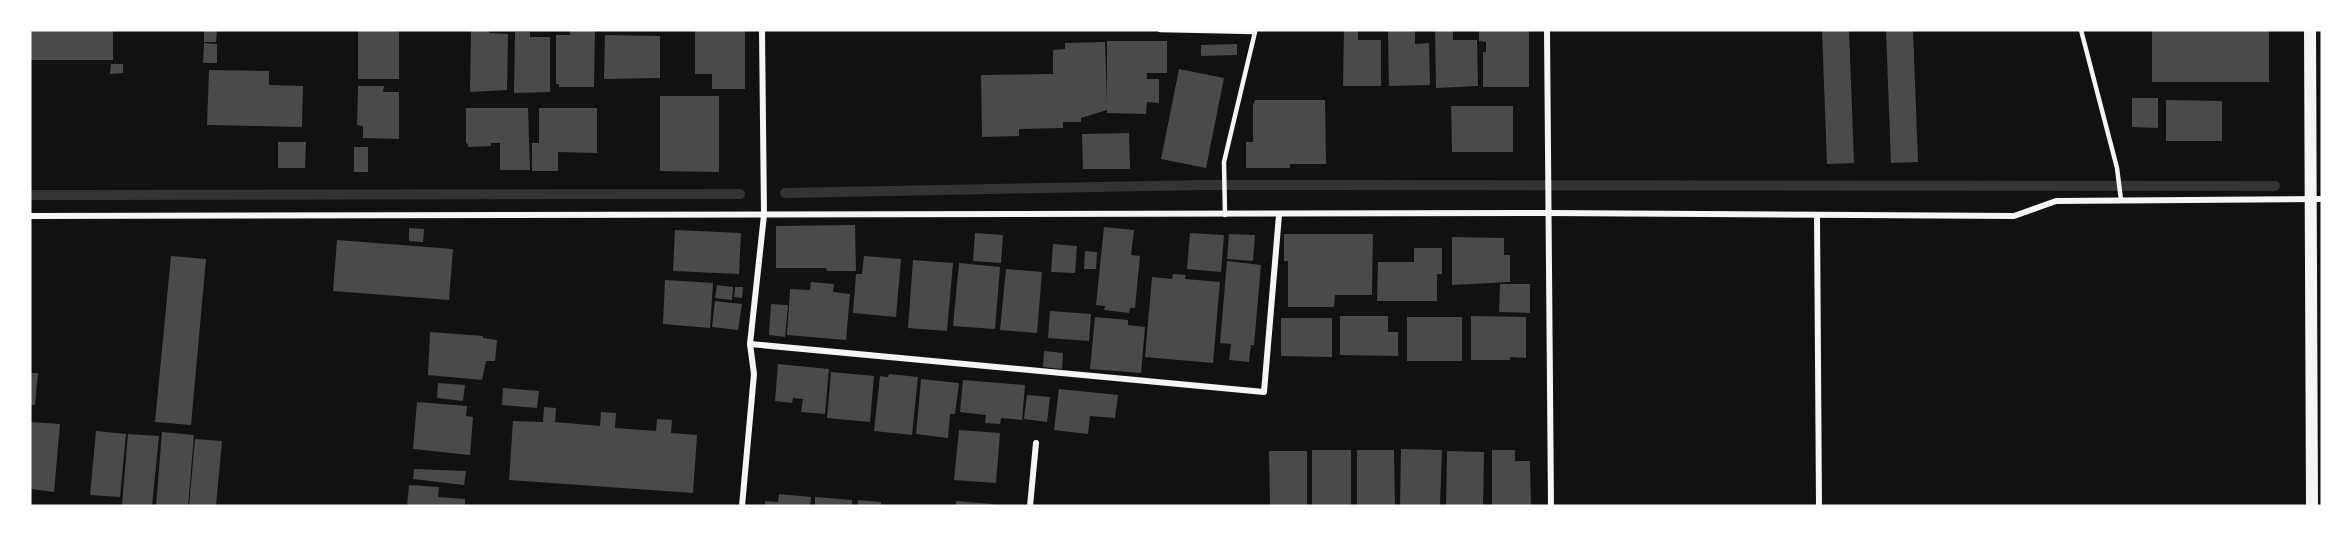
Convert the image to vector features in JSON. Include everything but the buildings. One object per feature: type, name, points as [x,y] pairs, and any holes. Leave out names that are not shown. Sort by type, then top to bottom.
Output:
[{"type":"main road","points":[[2310,30],[2316,199],[2312,506]]},
{"type":"street","points":[[742,506],[754,374],[750,344],[764,215],[762,30]]},
{"type":"street","points":[[1547,30],[1551,506]]},
{"type":"street","points":[[30,216],[1549,213],[2014,216],[2056,201],[2316,199]]},
{"type":"street","points":[[750,344],[1264,392],[1279,215]]},
{"type":"street","points":[[1817,215],[1819,506]]},
{"type":"street","points":[[1030,506],[1036,443]]},
{"type":"lane","points":[[1160,30],[1255,32],[1224,162],[1225,215]]},
{"type":"lane","points":[[2081,30],[2116,168],[2121,201]]},
{"type":"waterway","points":[[785,193],[1202,185],[2275,186]]},
{"type":"waterway","points":[[30,195],[740,194]]}]
